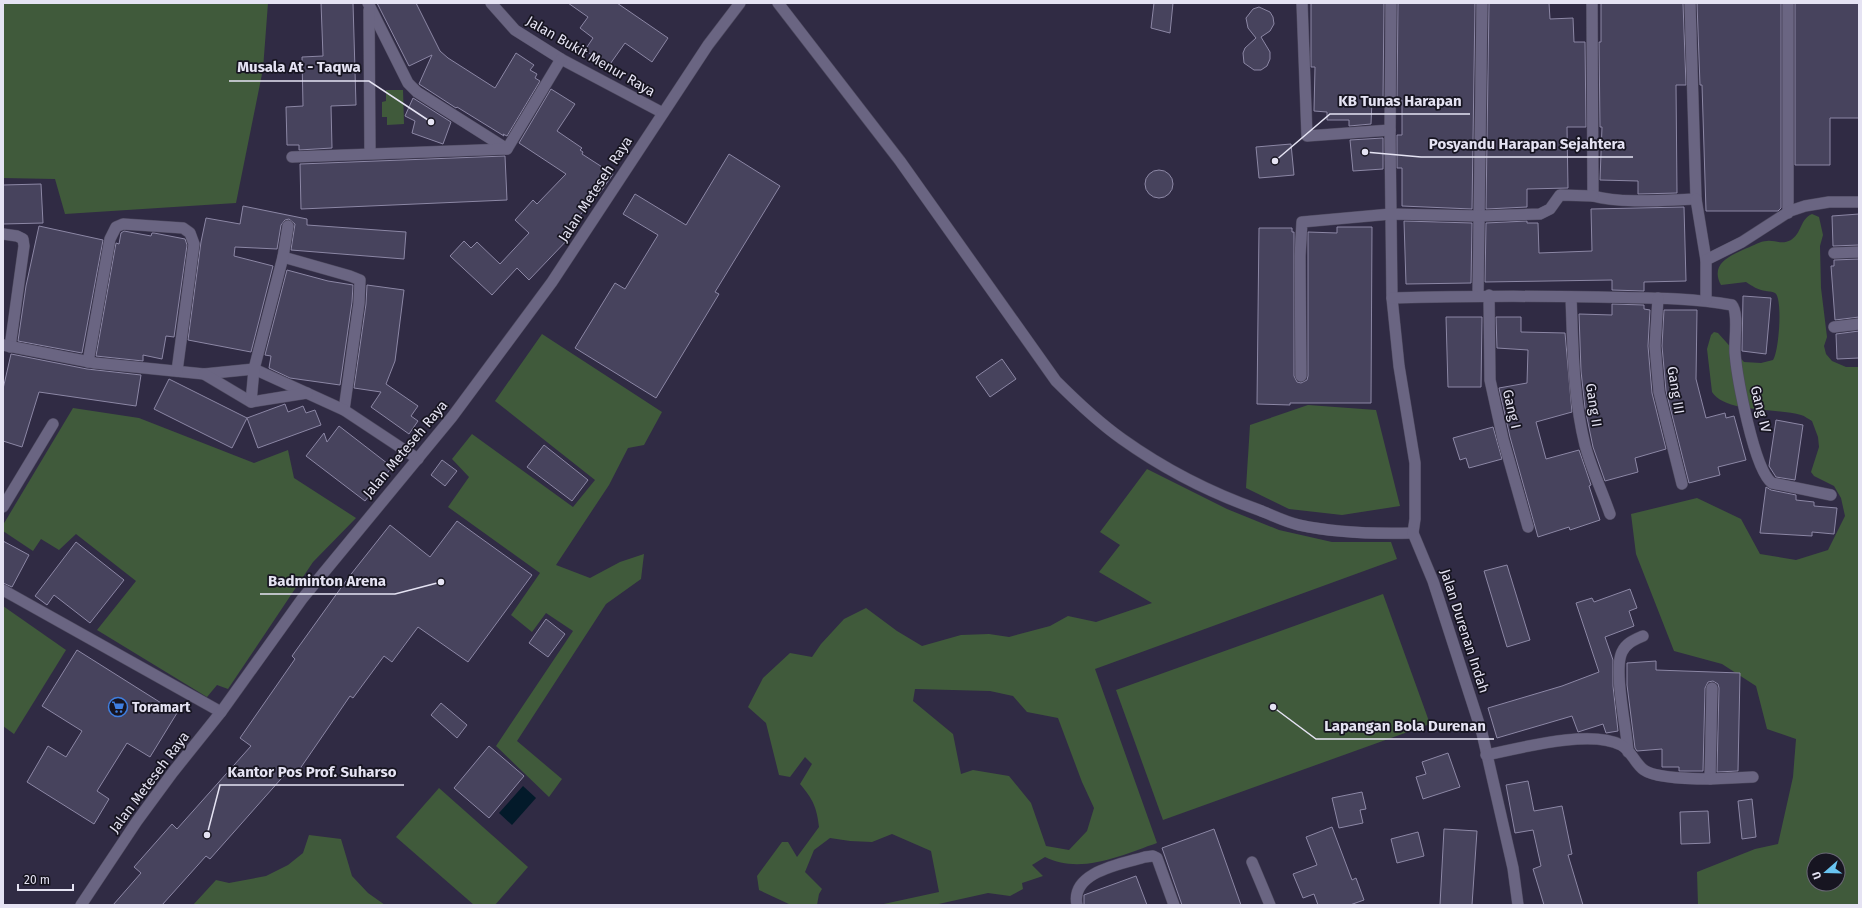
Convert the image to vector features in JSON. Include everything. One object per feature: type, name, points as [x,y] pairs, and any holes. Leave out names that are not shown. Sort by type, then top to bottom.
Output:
[{"type":"street","points":[[368,3],[408,83],[417,92],[507,149]]},
{"type":"street","points":[[368,3],[370,24],[370,153]]},
{"type":"street","name":"Jalan Bukit Menur Raya","points":[[491,3],[515,30],[560,59],[663,113]]},
{"type":"street","name":"Jalan Meteseh Raya","points":[[81,905],[142,814],[221,712],[302,599],[452,417],[552,282],[708,45],[740,3]]},
{"type":"street","points":[[778,3],[900,161],[1056,381],[1087,411],[1122,440],[1204,488],[1248,507],[1298,525],[1372,534],[1414,533],[1415,519],[1415,463],[1399,366],[1392,298],[1390,130],[1391,3]]},
{"type":"street","points":[[1302,3],[1307,136],[1390,130]]},
{"type":"street","name":"Gang I","points":[[1482,3],[1479,216],[1490,380],[1503,439],[1528,527]]},
{"type":"street","points":[[1592,3],[1593,196]]},
{"type":"street","points":[[1392,298],[1484,295],[1706,300],[1706,260],[1696,199],[1690,3]]},
{"type":"street","points":[[1788,3],[1788,213]]},
{"type":"street","points":[[507,149],[560,59]]},
{"type":"street","points":[[292,157],[507,149]]},
{"type":"street","points":[[1301,376],[1300,256],[1302,222],[1391,214],[1479,216],[1540,214],[1548,212],[1560,195],[1593,196],[1609,199],[1696,199]]},
{"type":"street","points":[[1706,260],[1742,242],[1788,213],[1805,206],[1829,202],[1859,202]]},
{"type":"street","points":[[88,362],[110,239],[116,228],[123,224],[183,228],[190,233],[194,244],[177,371]]},
{"type":"street","points":[[251,402],[254,369],[283,257],[288,226]]},
{"type":"street","points":[[3,234],[17,236],[23,239],[24,253],[6,346],[88,362],[204,374],[254,369],[344,410],[418,459]]},
{"type":"street","points":[[1834,253],[1859,252]]},
{"type":"street","points":[[283,257],[360,280],[359,303],[344,410]]},
{"type":"street","name":"Gang II","points":[[1572,297],[1573,366],[1577,402],[1585,445],[1610,514]]},
{"type":"street","name":"Gang III","points":[[1658,298],[1655,346],[1659,392],[1682,484]]},
{"type":"street","name":"Gang IV","points":[[1706,300],[1732,305],[1734,307],[1735,352],[1741,392],[1755,446],[1767,479],[1772,483],[1831,495]]},
{"type":"street","points":[[1834,327],[1859,324]]},
{"type":"street","points":[[204,374],[251,402],[307,393]]},
{"type":"street","points":[[3,507],[53,424]]},
{"type":"street","name":"Jalan Durenan Indah","points":[[1414,533],[1433,580],[1482,733],[1513,868],[1518,905]]},
{"type":"street","points":[[3,590],[221,712]]},
{"type":"street","points":[[1628,752],[1619,671],[1621,653],[1628,643],[1643,636]]},
{"type":"street","points":[[1710,779],[1712,688]]},
{"type":"street","points":[[1486,755],[1542,744],[1580,739],[1606,740],[1622,746],[1644,771],[1675,778],[1710,779],[1753,777]]},
{"type":"street","points":[[1077,905],[1077,890],[1081,883],[1092,874],[1145,857],[1153,856],[1157,858],[1174,905]]},
{"type":"street","points":[[1252,862],[1270,905]]},
{"type":"green space","points":[[3,3],[268,3],[263,69],[236,203],[65,214],[55,179],[3,178]]},
{"type":"green space","points":[[386,90],[403,90],[404,124],[387,125],[387,117],[382,117],[382,102],[386,101]]},
{"type":"green space","points":[[1812,214],[1819,217],[1823,235],[1820,246],[1821,288],[1827,337],[1824,346],[1826,354],[1832,361],[1846,367],[1859,367],[1859,905],[1698,905],[1697,872],[1755,849],[1778,844],[1793,777],[1796,739],[1767,729],[1756,686],[1722,664],[1674,651],[1636,554],[1631,514],[1697,498],[1741,519],[1760,554],[1796,560],[1828,550],[1845,516],[1841,498],[1834,486],[1814,476],[1811,472],[1819,447],[1818,437],[1812,421],[1801,415],[1740,407],[1719,399],[1712,392],[1707,349],[1711,335],[1714,332],[1718,333],[1744,362],[1761,363],[1773,360],[1777,347],[1779,325],[1779,304],[1775,293],[1758,289],[1746,282],[1721,285],[1718,277],[1718,271],[1720,265],[1729,257],[1764,241],[1785,242],[1791,240],[1797,234],[1805,219]]},
{"type":"green space","points":[[542,334],[662,412],[644,445],[628,448],[609,485],[556,565],[590,578],[620,562],[644,554],[641,579],[606,604],[517,741],[562,779],[549,797],[496,746],[573,631],[546,613],[532,632],[511,615],[540,573],[448,507],[469,477],[452,459],[472,434],[573,507],[595,480],[495,401]]},
{"type":"green space","points":[[1308,405],[1376,410],[1400,506],[1342,515],[1289,509],[1246,488],[1250,425]]},
{"type":"green space","points":[[73,408],[139,418],[254,463],[288,450],[294,478],[356,518],[313,562],[228,689],[217,685],[207,697],[97,630],[136,581],[76,534],[59,550],[41,539],[33,551],[3,531],[3,525]]},
{"type":"green space","points":[[1147,469],[1227,509],[1279,530],[1332,542],[1391,542],[1397,559],[1095,669],[1157,843],[1116,857],[1087,864],[1059,862],[1045,857],[1032,865],[1043,876],[1022,883],[1023,889],[1010,896],[988,893],[934,905],[879,905],[939,892],[931,851],[892,834],[872,842],[830,838],[814,850],[805,872],[822,889],[819,894],[817,905],[791,905],[759,890],[757,876],[782,842],[788,842],[797,857],[819,827],[814,804],[800,784],[812,764],[805,757],[790,777],[779,775],[766,723],[748,707],[763,678],[790,653],[812,657],[821,644],[844,619],[866,608],[897,631],[922,646],[961,635],[989,634],[1009,637],[1050,626],[1068,616],[1096,622],[1152,603],[1099,572],[1120,545],[1100,532]],"holes":[[[915,689],[990,691],[1013,696],[1027,712],[1058,718],[1082,782],[1094,808],[1087,831],[1069,850],[1046,846],[1031,803],[1009,776],[973,770],[961,774],[953,734],[913,701]]]},
{"type":"green space","points":[[1383,594],[1430,724],[1163,820],[1116,690]]},
{"type":"green space","points":[[3,606],[66,650],[14,734],[3,726]]},
{"type":"green space","points":[[439,788],[528,867],[495,905],[474,905],[396,837]]},
{"type":"green space","points":[[309,835],[341,839],[352,876],[368,893],[385,905],[193,905],[216,880],[229,883],[266,876],[288,865],[303,853]]},
{"type":"water","points":[[523,786],[536,798],[512,825],[499,813]]},
{"type":"building","points":[[321,3],[353,3],[356,105],[331,106],[332,148],[299,150],[299,145],[287,145],[286,107],[303,106],[302,57],[323,56]]},
{"type":"building","points":[[377,3],[416,3],[440,51],[448,58],[495,88],[516,53],[534,65],[530,70],[537,74],[535,78],[540,81],[507,136],[503,134],[504,136],[457,107],[456,108],[419,84],[432,55],[409,66]]},
{"type":"building","points":[[568,3],[617,3],[668,38],[652,62],[625,43],[608,67],[585,50],[593,38],[580,28],[588,17]]},
{"type":"building","points":[[1154,3],[1173,3],[1170,33],[1151,28]]},
{"type":"building","points":[[1311,3],[1384,3],[1383,100],[1372,100],[1371,124],[1349,126],[1349,120],[1327,120],[1327,112],[1314,111],[1315,67],[1311,67]]},
{"type":"building","points":[[1398,3],[1475,3],[1472,209],[1402,206],[1402,168],[1397,168],[1397,135],[1402,135],[1402,100],[1397,100]]},
{"type":"building","points":[[1489,3],[1549,3],[1550,19],[1573,18],[1574,42],[1585,42],[1586,127],[1567,127],[1568,188],[1527,189],[1527,207],[1486,209]]},
{"type":"building","points":[[1601,3],[1683,3],[1686,85],[1676,85],[1677,193],[1638,194],[1638,181],[1600,180],[1602,127],[1600,127],[1599,42],[1601,42]]},
{"type":"building","points":[[1697,3],[1781,3],[1781,208],[1778,211],[1706,211],[1702,85],[1700,85]]},
{"type":"building","points":[[1795,3],[1859,3],[1859,118],[1830,118],[1830,165],[1795,165]]},
{"type":"building","points":[[1259,7],[1270,12],[1273,17],[1274,24],[1270,31],[1261,37],[1270,52],[1270,59],[1267,66],[1261,70],[1254,70],[1244,63],[1243,53],[1245,48],[1256,38],[1248,28],[1246,18],[1253,9]]},
{"type":"building","points":[[551,89],[575,104],[557,131],[582,148],[580,150],[583,152],[582,154],[613,174],[600,193],[580,215],[582,218],[568,233],[571,236],[529,280],[517,268],[492,295],[450,256],[464,241],[471,248],[477,242],[500,264],[529,233],[515,220],[533,200],[537,204],[566,174],[519,143]]},
{"type":"building","points":[[413,98],[451,122],[443,144],[412,133],[415,121],[405,116]]},
{"type":"building","points":[[1383,138],[1383,169],[1353,171],[1350,140]]},
{"type":"building","points":[[1291,144],[1294,175],[1259,178],[1256,147]]},
{"type":"building","points":[[729,154],[780,186],[715,292],[719,294],[656,398],[575,348],[615,283],[625,289],[658,235],[623,214],[635,194],[686,225]]},
{"type":"building","points":[[505,156],[507,200],[301,209],[300,164]]},
{"type":"building","points":[[1159,170],[1169,174],[1173,184],[1169,194],[1159,198],[1149,194],[1145,184],[1149,174]]},
{"type":"building","points":[[41,184],[43,223],[3,224],[3,185]]},
{"type":"building","points":[[243,206],[307,219],[307,225],[406,232],[404,259],[291,250],[295,224],[289,219],[285,220],[281,225],[277,249],[235,247],[234,256],[273,266],[251,352],[188,340],[201,242],[206,218],[240,224]]},
{"type":"building","points":[[1684,207],[1686,281],[1644,282],[1644,291],[1612,290],[1612,280],[1485,282],[1486,223],[1527,221],[1527,223],[1538,223],[1539,253],[1592,251],[1591,209]]},
{"type":"building","points":[[1859,214],[1859,245],[1833,246],[1832,216]]},
{"type":"building","points":[[1404,221],[1472,223],[1471,283],[1406,284]]},
{"type":"building","points":[[39,226],[103,240],[82,353],[18,341],[26,286]]},
{"type":"building","points":[[1337,227],[1372,227],[1371,403],[1290,403],[1290,405],[1257,404],[1259,228],[1292,228],[1292,232],[1294,232],[1294,376],[1297,382],[1301,383],[1307,380],[1308,376],[1308,232],[1337,233]]},
{"type":"building","points":[[124,231],[151,236],[152,233],[154,233],[185,239],[187,245],[174,337],[166,336],[162,359],[143,355],[143,361],[96,356],[116,243],[119,244],[121,233]]},
{"type":"building","points":[[1859,259],[1859,317],[1835,320],[1831,266],[1834,266],[1834,260]]},
{"type":"building","points":[[287,270],[328,281],[353,285],[340,385],[290,378],[269,368],[271,356],[265,355]]},
{"type":"building","points":[[367,285],[404,290],[395,361],[386,384],[418,406],[411,416],[418,421],[409,434],[371,407],[381,392],[354,388],[366,304]]},
{"type":"building","points":[[1743,296],[1771,298],[1766,354],[1742,351]]},
{"type":"building","points":[[1612,304],[1644,305],[1644,309],[1650,310],[1648,346],[1652,393],[1666,449],[1635,458],[1638,472],[1605,481],[1593,447],[1585,408],[1581,371],[1579,314],[1612,315]]},
{"type":"building","points":[[1664,310],[1697,310],[1696,379],[1706,418],[1725,413],[1726,418],[1734,416],[1746,460],[1718,467],[1720,475],[1689,483],[1666,391],[1662,346]]},
{"type":"building","points":[[1446,317],[1482,317],[1481,387],[1448,387]]},
{"type":"building","points":[[1496,317],[1521,317],[1521,332],[1565,333],[1572,412],[1536,422],[1546,459],[1579,450],[1591,485],[1589,486],[1600,520],[1570,530],[1569,527],[1538,537],[1510,437],[1499,388],[1527,383],[1528,350],[1497,348]]},
{"type":"building","points":[[1859,331],[1859,358],[1837,359],[1836,334]]},
{"type":"building","points":[[11,354],[87,369],[141,375],[136,406],[39,392],[22,447],[3,441],[3,389]]},
{"type":"building","points":[[1002,359],[1016,379],[990,397],[976,377]]},
{"type":"building","points":[[169,379],[247,418],[232,448],[154,409]]},
{"type":"building","points":[[285,404],[288,412],[303,406],[306,413],[315,410],[321,425],[258,448],[247,418]]},
{"type":"building","points":[[1776,420],[1803,425],[1795,480],[1776,477],[1769,466]]},
{"type":"building","points":[[339,426],[392,467],[365,501],[306,456],[324,433],[327,442]]},
{"type":"building","points":[[1493,427],[1502,459],[1469,468],[1466,458],[1460,460],[1453,438]]},
{"type":"building","points":[[544,445],[588,480],[572,501],[527,467]]},
{"type":"building","points":[[442,460],[457,471],[445,486],[431,475]]},
{"type":"building","points":[[1766,487],[1771,490],[1796,495],[1796,500],[1814,502],[1814,506],[1837,508],[1834,534],[1812,532],[1812,536],[1760,533]]},
{"type":"building","points":[[457,521],[532,575],[468,662],[418,627],[392,662],[384,656],[353,698],[350,696],[295,776],[288,771],[210,859],[206,856],[162,905],[113,905],[141,873],[134,867],[172,824],[177,829],[251,746],[240,738],[295,659],[292,656],[348,578],[390,525],[430,557]]},
{"type":"building","points":[[3,541],[29,555],[12,587],[3,583]]},
{"type":"building","points":[[76,542],[124,580],[90,623],[54,595],[47,605],[35,596]]},
{"type":"building","points":[[1507,565],[1530,640],[1507,647],[1484,571]]},
{"type":"building","points":[[1630,589],[1637,608],[1629,611],[1634,626],[1605,637],[1613,660],[1613,686],[1618,731],[1606,733],[1603,724],[1578,732],[1572,716],[1497,738],[1488,708],[1562,686],[1599,672],[1576,603],[1592,598],[1594,602]]},
{"type":"building","points":[[546,619],[565,634],[548,657],[529,643]]},
{"type":"building","points":[[77,650],[177,713],[150,757],[127,743],[97,791],[109,799],[94,824],[27,782],[48,746],[66,757],[82,731],[42,706]]},
{"type":"building","points":[[1656,661],[1656,670],[1740,673],[1738,771],[1717,772],[1719,688],[1718,684],[1713,681],[1708,682],[1705,688],[1703,771],[1679,771],[1679,767],[1662,767],[1662,749],[1637,751],[1635,748],[1627,685],[1627,663]]},
{"type":"building","points":[[441,703],[467,725],[457,738],[431,715]]},
{"type":"building","points":[[489,746],[524,776],[489,818],[454,788]]},
{"type":"building","points":[[1448,753],[1460,787],[1423,799],[1416,777],[1426,774],[1422,762]]},
{"type":"building","points":[[1528,781],[1534,811],[1562,806],[1572,854],[1568,855],[1583,905],[1544,905],[1533,869],[1541,866],[1533,830],[1515,833],[1506,785]]},
{"type":"building","points":[[1362,792],[1366,809],[1360,810],[1363,823],[1339,828],[1332,798]]},
{"type":"building","points":[[1752,799],[1756,837],[1742,839],[1738,801]]},
{"type":"building","points":[[1708,811],[1710,843],[1681,844],[1680,812]]},
{"type":"building","points":[[1332,827],[1352,880],[1356,878],[1364,900],[1350,905],[1318,905],[1314,894],[1303,898],[1293,874],[1317,865],[1306,837]]},
{"type":"building","points":[[1214,829],[1241,905],[1182,905],[1162,848]]},
{"type":"building","points":[[1444,829],[1477,831],[1472,905],[1440,905]]},
{"type":"building","points":[[1418,832],[1424,856],[1397,863],[1391,839]]},
{"type":"building","points":[[1136,876],[1147,905],[1084,905],[1084,895]]},
{"type":"place","name":"Musala At - Taqwa","points":[[431,122]]},
{"type":"place","name":"Posyandu Harapan Sejahtera","points":[[1365,152]]},
{"type":"place","name":"KB Tunas Harapan","points":[[1275,161]]},
{"type":"place","name":"Badminton Arena","points":[[441,582]]},
{"type":"place","name":"Toramart","points":[[118,707]]},
{"type":"place","name":"Lapangan Bola Durenan","points":[[1273,707]]},
{"type":"place","name":"Kantor Pos Prof. Suharso","points":[[207,835]]}]
